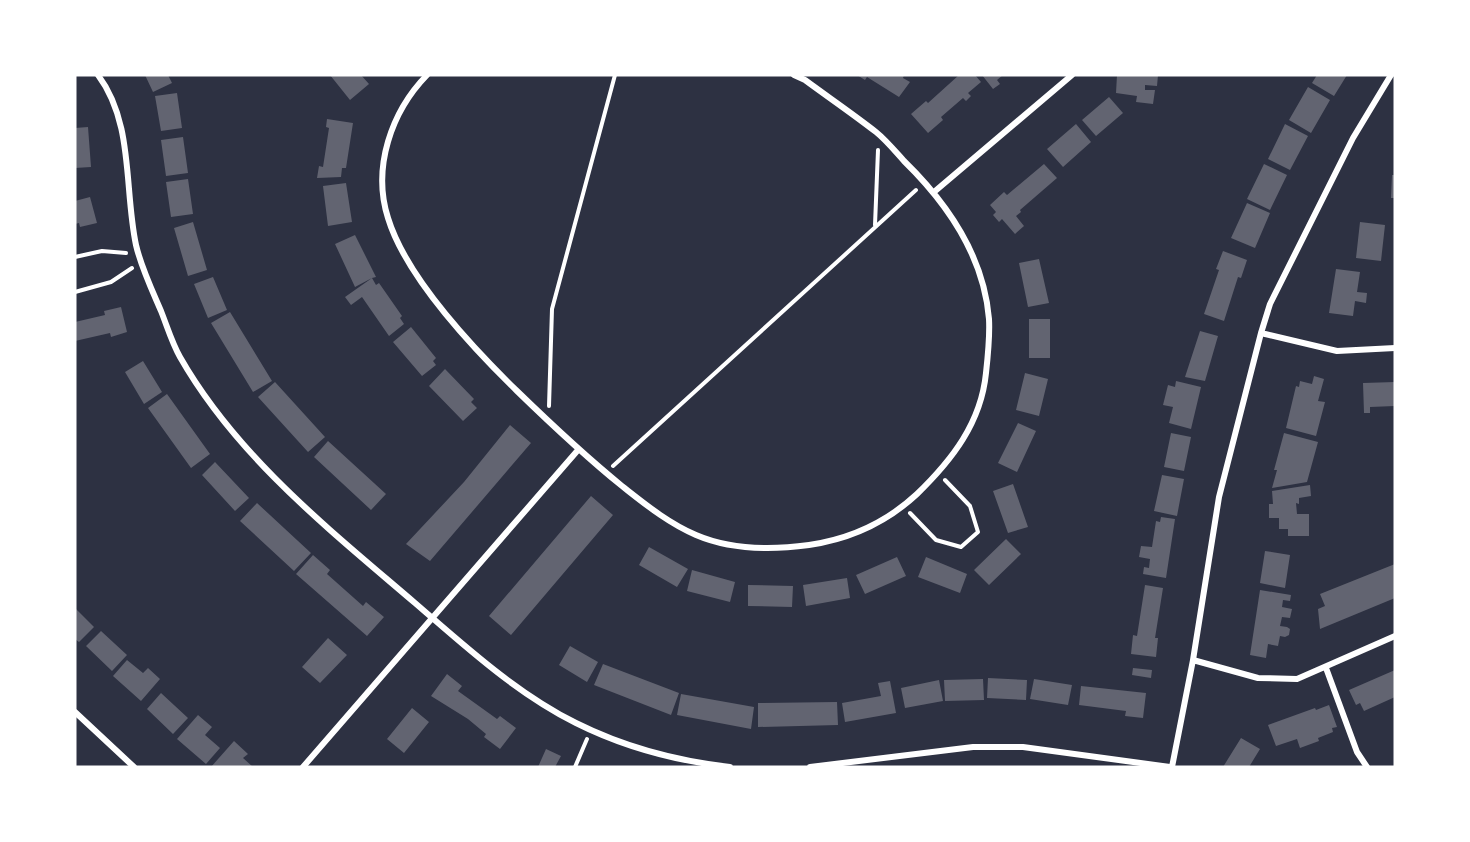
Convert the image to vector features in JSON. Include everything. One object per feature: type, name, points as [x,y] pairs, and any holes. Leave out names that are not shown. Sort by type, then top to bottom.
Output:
[{"type":"street","points":[[98,75],[113,104],[124,136],[129,201],[139,254],[180,356],[209,400],[246,448],[307,508],[433,618],[524,693],[591,730],[648,751],[730,767]]},
{"type":"street","points":[[425,75],[408,96],[396,120],[384,155],[382,186],[388,219],[402,251],[420,280],[480,355],[578,450],[655,512],[697,535],[736,546],[780,549],[831,542],[878,524],[904,506],[938,473],[958,448],[969,429],[985,383],[989,342],[984,291],[972,257],[958,225],[934,192],[879,134],[805,80],[794,75]]},
{"type":"street","points":[[934,192],[1072,75]]},
{"type":"street","points":[[810,767],[916,753],[1023,747],[1171,767],[1193,660],[1219,497],[1270,304],[1353,138],[1391,75]]},
{"type":"street","points":[[1261,333],[1337,351],[1395,348]]},
{"type":"street","points":[[303,767],[578,450]]},
{"type":"street","points":[[1193,660],[1258,678],[1297,679],[1395,636]]},
{"type":"street","points":[[1326,668],[1357,752],[1367,767]]},
{"type":"street","points":[[75,712],[134,767]]},
{"type":"path","points":[[548,422],[552,309],[615,75]]},
{"type":"path","points":[[875,225],[879,134]]},
{"type":"path","points":[[606,473],[875,225],[926,182]]},
{"type":"path","points":[[75,257],[102,251],[139,254]]},
{"type":"path","points":[[75,292],[111,282],[142,261]]},
{"type":"path","points":[[904,506],[936,540],[961,547],[978,532],[970,507],[938,473]]},
{"type":"path","points":[[575,767],[591,730]]},
{"type":"building","points":[[145,75],[168,75],[172,83],[153,92]]},
{"type":"building","points":[[330,75],[361,75],[369,84],[350,100]]},
{"type":"building","points":[[857,75],[904,75],[903,78],[910,82],[899,97],[867,77],[865,80]]},
{"type":"building","points":[[959,75],[975,75],[981,82],[968,93],[971,96],[966,101],[963,98],[941,117],[943,120],[928,133],[911,114],[926,101],[928,103]]},
{"type":"building","points":[[982,75],[1003,75],[997,80],[1000,84],[993,89]]},
{"type":"building","points":[[1117,75],[1158,75],[1157,86],[1145,85],[1145,90],[1155,90],[1153,104],[1136,102],[1137,96],[1116,93]]},
{"type":"building","points":[[1317,75],[1347,75],[1334,96],[1312,83]]},
{"type":"building","points":[[1308,87],[1330,100],[1311,133],[1289,120]]},
{"type":"building","points":[[177,93],[182,128],[161,131],[155,96]]},
{"type":"building","points":[[1109,97],[1123,113],[1096,136],[1082,120]]},
{"type":"building","points":[[327,119],[353,123],[346,168],[342,168],[341,177],[317,178],[319,166],[323,167],[329,128],[326,127]]},
{"type":"building","points":[[1076,124],[1091,142],[1063,167],[1047,149]]},
{"type":"building","points":[[1285,124],[1308,136],[1290,170],[1268,159]]},
{"type":"building","points":[[88,127],[91,167],[75,168],[75,128]]},
{"type":"building","points":[[183,137],[188,173],[166,176],[161,140]]},
{"type":"building","points":[[1044,164],[1057,178],[1020,210],[1021,212],[1016,216],[1024,226],[1015,234],[1002,219],[999,222],[993,215],[996,212],[990,205],[1004,192],[1007,195]]},
{"type":"building","points":[[1264,164],[1287,175],[1270,210],[1247,199]]},
{"type":"building","points":[[1392,175],[1395,175],[1395,198],[1391,198]]},
{"type":"building","points":[[188,179],[193,214],[171,217],[166,182]]},
{"type":"building","points":[[346,183],[352,222],[328,226],[323,186]]},
{"type":"building","points":[[90,197],[97,223],[80,227],[79,223],[75,224],[75,201]]},
{"type":"building","points":[[1247,203],[1270,213],[1255,248],[1231,238]]},
{"type":"building","points":[[193,222],[207,270],[188,276],[174,228]]},
{"type":"building","points":[[1360,222],[1385,225],[1381,261],[1356,258]]},
{"type":"building","points":[[355,235],[376,277],[355,287],[335,244]]},
{"type":"building","points":[[1223,251],[1247,260],[1241,278],[1238,277],[1224,321],[1204,314]]},
{"type":"building","points":[[1039,259],[1049,303],[1028,307],[1019,263]]},
{"type":"building","points":[[1336,269],[1360,272],[1357,292],[1367,293],[1366,303],[1355,301],[1353,316],[1329,313]]},
{"type":"building","points":[[213,277],[227,310],[208,318],[194,284]]},
{"type":"building","points":[[372,278],[376,285],[379,283],[402,316],[400,318],[404,324],[389,336],[362,297],[351,305],[345,297]]},
{"type":"building","points":[[121,307],[127,332],[111,337],[110,333],[75,341],[75,322],[105,315],[104,311]]},
{"type":"building","points":[[230,312],[272,381],[253,392],[211,323]]},
{"type":"building","points":[[1029,319],[1050,319],[1050,358],[1029,358]]},
{"type":"building","points":[[411,327],[436,358],[433,361],[436,365],[422,376],[393,342]]},
{"type":"building","points":[[1200,331],[1218,336],[1205,381],[1185,377]]},
{"type":"building","points":[[143,361],[162,392],[144,404],[125,372]]},
{"type":"building","points":[[445,369],[474,399],[471,402],[477,408],[463,421],[429,386]]},
{"type":"building","points":[[1025,373],[1048,379],[1039,416],[1016,410]]},
{"type":"building","points":[[1314,376],[1324,379],[1318,401],[1325,402],[1316,436],[1286,428],[1296,386],[1299,387],[1300,381],[1312,384]]},
{"type":"building","points":[[1176,381],[1201,387],[1191,429],[1169,423],[1173,407],[1163,405],[1168,385],[1175,387]]},
{"type":"building","points":[[275,382],[325,437],[308,452],[258,397]]},
{"type":"building","points":[[1395,382],[1395,406],[1370,407],[1370,413],[1364,413],[1363,383]]},
{"type":"building","points":[[167,394],[210,454],[191,468],[148,408]]},
{"type":"building","points":[[1018,423],[1036,431],[1017,472],[998,463]]},
{"type":"building","points":[[510,425],[531,443],[430,561],[406,544],[464,482]]},
{"type":"building","points":[[1171,433],[1191,437],[1184,471],[1164,467]]},
{"type":"building","points":[[1284,433],[1318,442],[1307,482],[1272,488],[1277,470],[1274,470]]},
{"type":"building","points":[[328,441],[386,494],[371,510],[314,457]]},
{"type":"building","points":[[215,462],[249,498],[235,511],[202,475]]},
{"type":"building","points":[[1162,475],[1184,479],[1177,516],[1154,511]]},
{"type":"building","points":[[1013,484],[1028,527],[1008,533],[993,491]]},
{"type":"building","points":[[1310,485],[1311,496],[1299,498],[1299,504],[1296,503],[1297,514],[1309,514],[1309,536],[1288,536],[1288,529],[1279,529],[1279,518],[1269,518],[1269,504],[1273,504],[1272,491]]},
{"type":"building","points":[[591,496],[613,515],[511,635],[489,616]]},
{"type":"building","points":[[257,503],[311,553],[294,571],[240,521]]},
{"type":"building","points":[[1161,517],[1175,519],[1166,578],[1143,574],[1144,567],[1149,568],[1150,559],[1139,557],[1141,546],[1152,547],[1156,521],[1160,522]]},
{"type":"building","points":[[1006,539],[1021,554],[989,585],[974,570]]},
{"type":"building","points":[[649,547],[688,569],[677,587],[639,565]]},
{"type":"building","points":[[1265,551],[1290,555],[1285,588],[1260,583]]},
{"type":"building","points":[[313,555],[330,570],[327,574],[363,606],[366,602],[384,617],[367,636],[296,574]]},
{"type":"building","points":[[897,557],[906,576],[865,594],[856,575]]},
{"type":"building","points":[[926,557],[967,574],[960,593],[918,577]]},
{"type":"building","points":[[1395,564],[1395,598],[1320,629],[1318,609],[1325,606],[1320,594]]},
{"type":"building","points":[[692,570],[735,582],[730,602],[687,591]]},
{"type":"building","points":[[847,578],[850,598],[806,606],[803,585]]},
{"type":"building","points":[[748,585],[793,586],[792,607],[748,606]]},
{"type":"building","points":[[1145,585],[1163,588],[1155,638],[1158,638],[1156,657],[1131,654],[1133,635],[1137,636]]},
{"type":"building","points":[[1260,590],[1291,595],[1290,601],[1283,600],[1282,607],[1292,609],[1290,618],[1282,617],[1280,626],[1290,629],[1289,635],[1280,636],[1278,646],[1268,644],[1266,658],[1250,655]]},
{"type":"building","points":[[75,608],[94,627],[79,642],[75,639]]},
{"type":"building","points":[[101,631],[127,655],[112,671],[86,646]]},
{"type":"building","points":[[328,638],[347,655],[320,683],[302,667]]},
{"type":"building","points":[[570,646],[598,662],[587,682],[559,665]]},
{"type":"building","points":[[127,660],[143,673],[148,668],[160,679],[141,701],[113,676]]},
{"type":"building","points":[[603,664],[679,693],[671,715],[594,685]]},
{"type":"building","points":[[1133,668],[1152,670],[1151,678],[1132,675]]},
{"type":"building","points":[[1395,670],[1395,697],[1364,711],[1360,703],[1356,705],[1349,690]]},
{"type":"building","points":[[447,674],[462,686],[458,691],[497,719],[500,716],[516,728],[500,749],[484,737],[486,734],[468,719],[431,696]]},
{"type":"building","points":[[988,678],[1027,680],[1026,700],[987,698]]},
{"type":"building","points":[[983,679],[984,700],[945,701],[944,680]]},
{"type":"building","points":[[1034,679],[1072,685],[1068,705],[1030,699]]},
{"type":"building","points":[[939,680],[943,701],[905,708],[901,688]]},
{"type":"building","points":[[890,681],[896,713],[845,722],[842,703],[881,696],[878,683]]},
{"type":"building","points":[[1081,686],[1146,693],[1143,718],[1125,716],[1126,711],[1079,705]]},
{"type":"building","points":[[161,693],[188,718],[173,734],[147,709]]},
{"type":"building","points":[[681,694],[754,707],[751,729],[677,715]]},
{"type":"building","points":[[837,702],[838,725],[758,727],[758,703]]},
{"type":"building","points":[[1329,705],[1337,727],[1332,728],[1333,732],[1318,738],[1319,741],[1300,748],[1297,739],[1276,746],[1268,725]]},
{"type":"building","points":[[412,708],[429,722],[404,753],[387,739]]},
{"type":"building","points":[[198,715],[212,727],[205,735],[220,748],[206,764],[177,739]]},
{"type":"building","points":[[1241,738],[1260,749],[1249,767],[1223,767]]},
{"type":"building","points":[[234,741],[248,754],[243,758],[253,767],[211,767]]},
{"type":"building","points":[[546,749],[561,756],[555,767],[538,767]]}]
